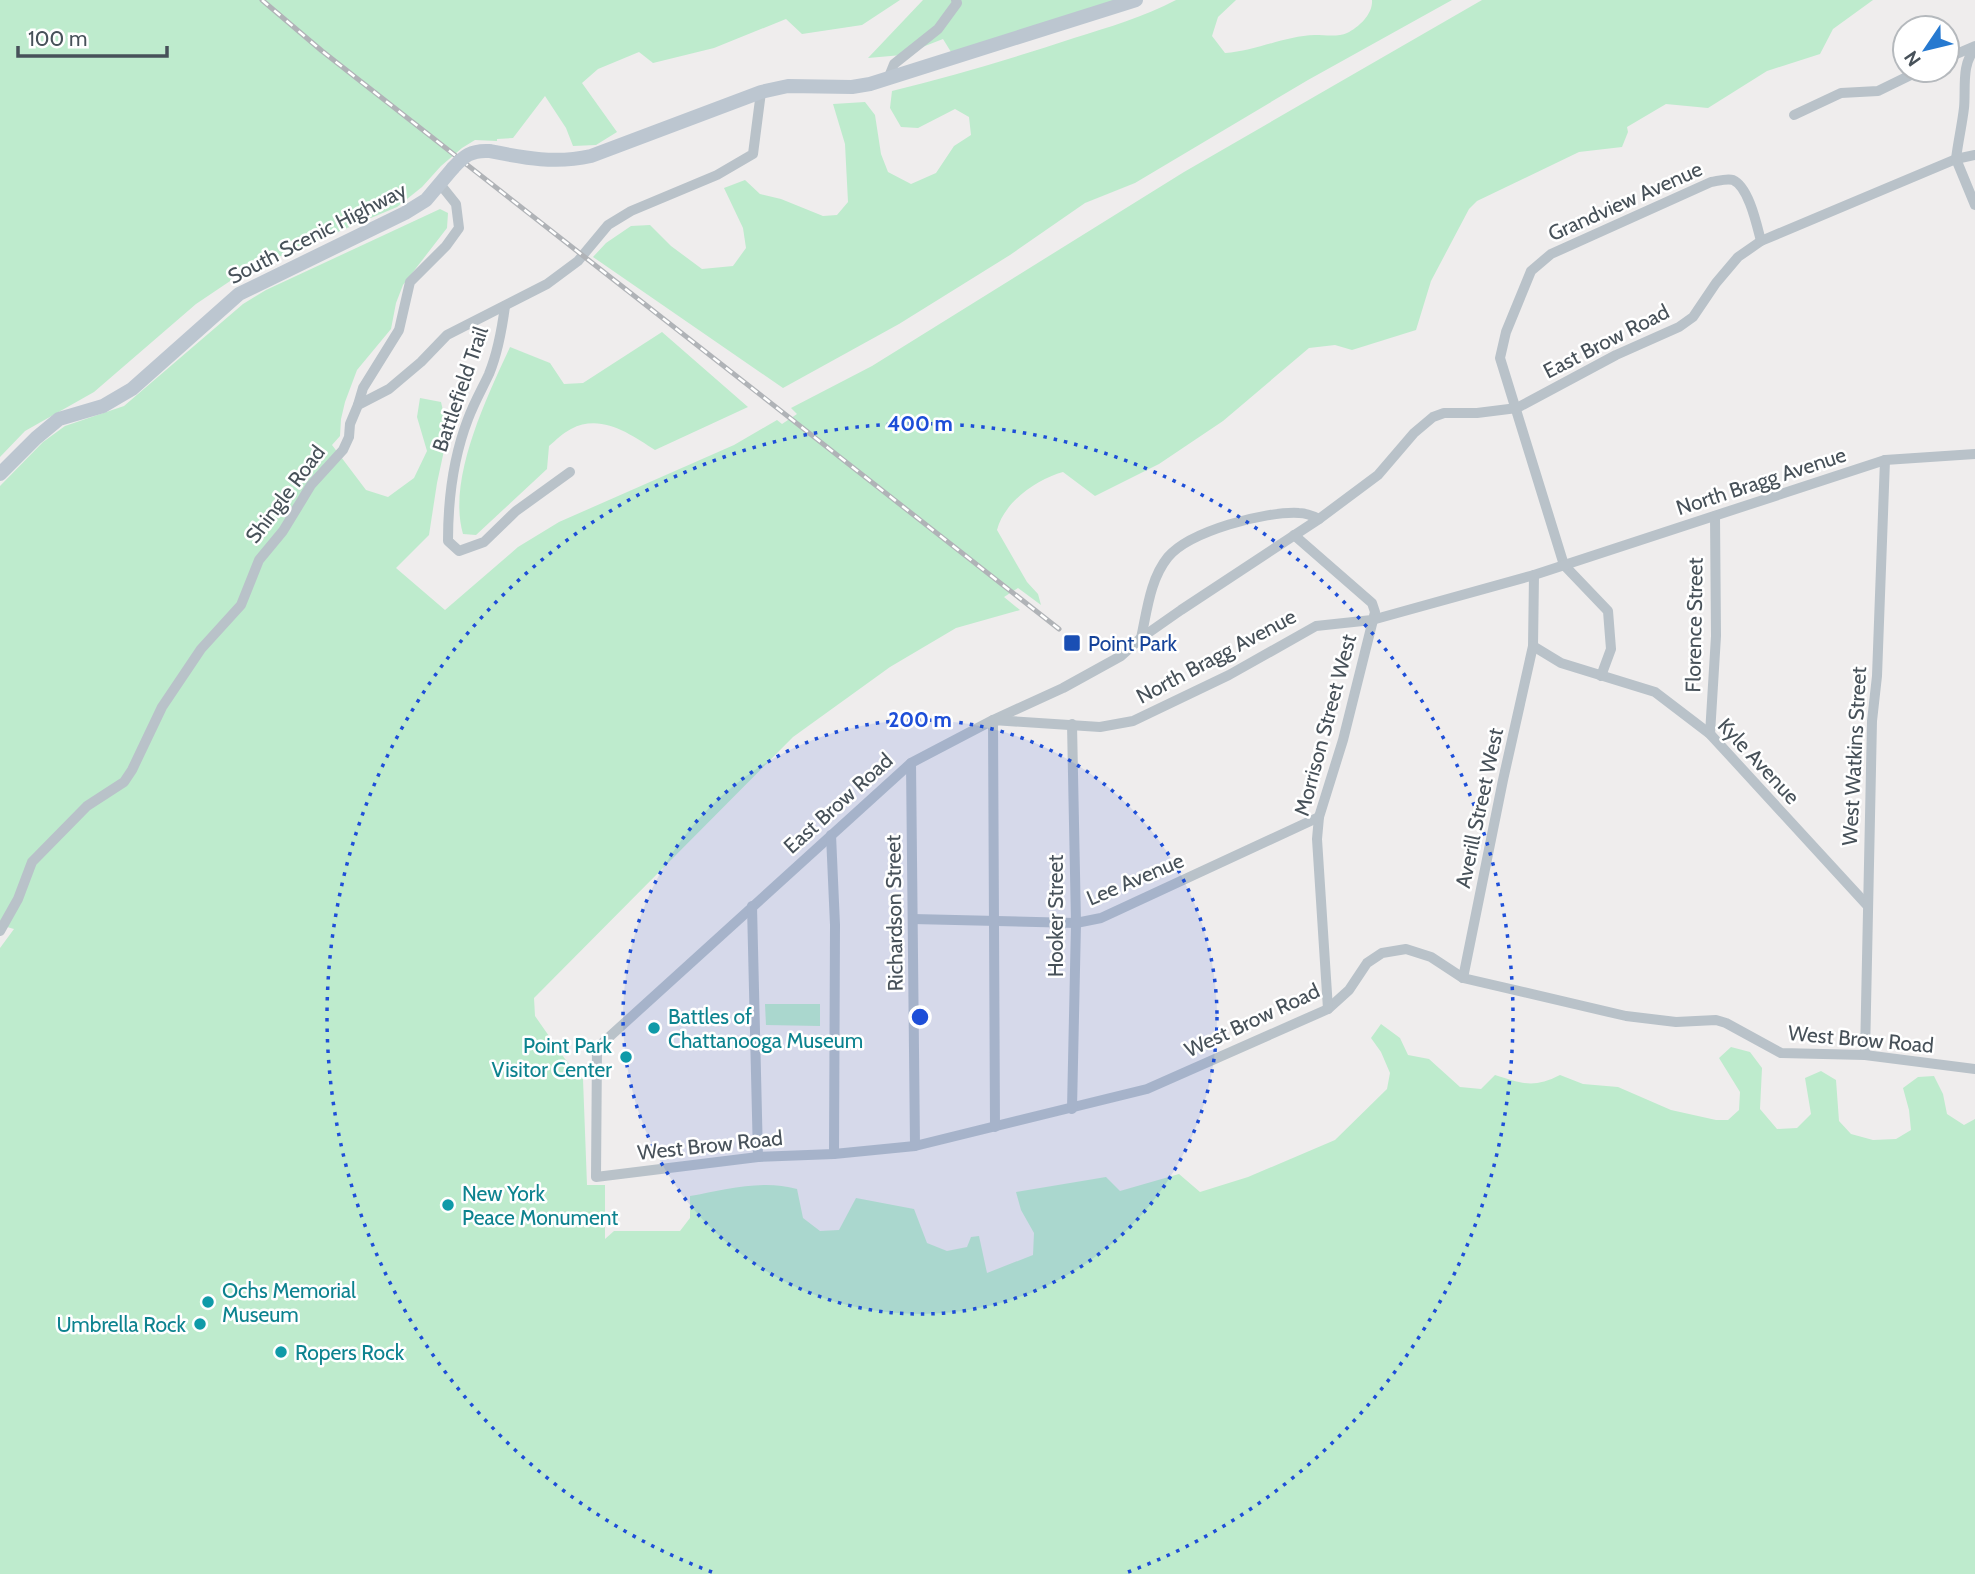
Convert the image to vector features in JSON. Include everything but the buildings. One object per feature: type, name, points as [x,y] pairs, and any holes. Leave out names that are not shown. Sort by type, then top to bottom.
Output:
[{"type":"main road","name":"South Scenic Highway","points":[[0,474],[59,419],[103,406],[132,389],[239,294],[405,213],[426,200],[465,156],[477,150],[533,159],[579,159],[761,92],[788,86],[852,86],[888,79],[1136,0]]},
{"type":"street","points":[[888,79],[894,64],[939,29],[957,3],[956,0]]},
{"type":"street","points":[[1975,47],[1966,72],[1956,159],[1975,205]]},
{"type":"street","points":[[1794,115],[1840,93],[1878,91],[1892,84]]},
{"type":"street","points":[[358,405],[389,389],[447,335],[547,284],[578,261],[608,225],[631,211],[717,175],[753,154],[761,92]]},
{"type":"street","name":"East Brow Road","points":[[597,1177],[597,1048],[911,763],[993,720],[1063,688],[1121,656],[1141,638],[1319,519],[1378,475],[1414,433],[1433,417],[1444,413],[1517,408],[1616,355],[1687,322],[1738,257],[1761,241],[1956,159],[1975,155]]},
{"type":"street","name":"Grandview Avenue","points":[[1517,408],[1500,358],[1506,332],[1531,271],[1552,254],[1711,182],[1728,180],[1741,187],[1750,204],[1761,241]]},
{"type":"street","name":"Shingle Road","points":[[0,931],[18,899],[32,862],[87,806],[124,782],[162,708],[201,649],[241,604],[259,560],[283,531],[311,485],[343,450],[363,388],[399,330],[410,282],[446,246],[459,228],[456,204],[440,184]]},
{"type":"street","name":"Battlefield Trail","points":[[505,306],[502,332],[489,372],[468,419],[453,472],[448,502],[448,541],[459,551],[484,542],[516,511],[570,472]]},
{"type":"street","points":[[1517,408],[1564,565],[1608,611],[1611,649],[1601,676]]},
{"type":"street","name":"North Bragg Avenue","points":[[993,720],[1100,727],[1133,721],[1228,675],[1316,626],[1372,620],[1534,575],[1885,460],[1975,454]]},
{"type":"street","name":"West Watkins Street","points":[[1865,1055],[1872,722],[1877,676],[1885,460]]},
{"type":"street","points":[[1141,638],[1157,574],[1174,550],[1190,540],[1222,528],[1273,514],[1301,512],[1319,519]]},
{"type":"street","name":"Florence Street","points":[[1710,734],[1716,636],[1715,516]]},
{"type":"street","points":[[1294,535],[1372,603],[1375,612],[1372,620]]},
{"type":"street","name":"Averill Street West","points":[[1462,978],[1533,646],[1534,575]]},
{"type":"street","name":"Morrison Street West","points":[[1328,1009],[1317,839],[1318,817],[1343,740],[1372,620]]},
{"type":"street","name":"Kyle Avenue","points":[[1533,646],[1561,663],[1655,692],[1710,734],[1867,905]]},
{"type":"street","points":[[993,720],[995,1127]]},
{"type":"street","name":"Hooker Street","points":[[1072,724],[1076,923],[1072,1109]]},
{"type":"street","name":"Richardson Street","points":[[911,763],[915,1146]]},
{"type":"street","name":"Lee Avenue","points":[[913,919],[1076,923],[1101,918],[1318,817]]},
{"type":"street","points":[[831,835],[835,925],[834,1154]]},
{"type":"street","points":[[752,906],[758,1157]]},
{"type":"street","name":"West Brow Road","points":[[597,1177],[758,1157],[902,1149],[1072,1109],[1160,1084],[1328,1009],[1349,990],[1367,963],[1382,953],[1398,949],[1414,950],[1431,957],[1462,978],[1626,1016],[1675,1022],[1716,1020],[1781,1053],[1865,1055],[1975,1069]]},
{"type":"green space","points":[[0,0],[900,0],[862,25],[802,34],[786,19],[714,48],[653,63],[639,52],[598,69],[582,83],[617,132],[596,145],[573,146],[566,128],[545,96],[513,138],[497,141],[475,140],[441,166],[422,187],[397,207],[245,271],[196,304],[94,392],[25,431],[0,457]]},
{"type":"green space","points":[[923,0],[1116,0],[951,52],[943,39],[902,55],[868,58]]},
{"type":"green space","points":[[1176,0],[1236,0],[1218,17],[1212,36],[1225,53],[1304,36],[1344,34],[1364,20],[1372,0],[1452,0],[1308,80],[1135,183],[1085,203],[1010,255],[899,324],[783,388],[593,257],[606,243],[631,226],[650,225],[671,246],[702,269],[733,266],[746,248],[743,228],[724,188],[745,180],[760,194],[781,199],[823,216],[837,215],[848,202],[845,144],[833,104],[865,102],[875,115],[881,154],[888,172],[911,184],[936,173],[954,146],[971,135],[969,117],[955,109],[918,128],[901,127],[890,108],[892,91],[1100,30],[1139,17]]},
{"type":"green space","points":[[1482,0],[1873,0],[1833,29],[1820,54],[1767,71],[1708,108],[1666,104],[1627,127],[1628,132],[1622,147],[1579,152],[1477,201],[1469,209],[1431,281],[1416,330],[1352,350],[1335,345],[1309,348],[1223,421],[1159,464],[1095,496],[1063,472],[1043,480],[1014,501],[997,530],[1027,582],[1038,594],[1041,605],[1018,588],[1004,597],[1020,610],[956,628],[890,667],[793,737],[534,998],[535,1016],[565,1059],[583,1079],[587,1185],[605,1185],[605,1239],[614,1231],[680,1231],[690,1218],[690,1196],[744,1186],[784,1186],[797,1189],[803,1218],[820,1231],[839,1230],[856,1198],[914,1209],[927,1243],[947,1251],[967,1247],[971,1237],[979,1236],[987,1273],[1033,1255],[1034,1233],[1021,1210],[1016,1192],[1106,1177],[1120,1191],[1179,1174],[1200,1192],[1248,1177],[1335,1140],[1387,1089],[1390,1073],[1381,1052],[1371,1038],[1381,1024],[1400,1038],[1408,1055],[1429,1059],[1460,1087],[1481,1089],[1495,1075],[1534,1083],[1560,1075],[1583,1084],[1618,1087],[1671,1110],[1716,1120],[1728,1120],[1739,1110],[1740,1092],[1719,1058],[1731,1047],[1750,1052],[1762,1068],[1760,1109],[1777,1129],[1797,1128],[1811,1114],[1805,1078],[1821,1071],[1836,1080],[1839,1121],[1851,1134],[1873,1140],[1896,1139],[1911,1130],[1903,1088],[1918,1077],[1934,1076],[1943,1094],[1947,1114],[1964,1125],[1975,1119],[1975,1574],[0,1574],[0,948],[14,929],[0,925],[0,486],[43,442],[65,426],[124,406],[243,304],[266,290],[440,209],[448,213],[447,228],[403,285],[391,329],[357,370],[345,402],[340,436],[332,445],[366,490],[388,497],[414,478],[427,451],[417,417],[420,398],[441,402],[448,432],[429,535],[396,568],[445,610],[518,547],[559,522],[734,445],[777,420],[782,424],[797,414],[791,408],[872,366],[1184,172]]},
{"type":"green space","points":[[662,332],[748,407],[655,450],[625,432],[604,424],[593,423],[571,429],[549,446],[547,469],[476,535],[463,534],[459,512],[465,464],[481,414],[510,347],[550,363],[564,384],[583,383]]},
{"type":"green space","points":[[765,1004],[820,1004],[820,1026],[766,1025]]},
{"type":"railway","points":[[262,0],[322,51],[1059,629]]},
{"type":"place","name":"Point Park","points":[[1072,643]]},
{"type":"place","name":"Battles of Chattanooga Museum","points":[[654,1028]]},
{"type":"place","name":"Point Park Visitor Center","points":[[626,1057]]},
{"type":"place","name":"New York Peace Monument","points":[[448,1205]]},
{"type":"place","name":"Ochs Memorial Museum","points":[[208,1302]]},
{"type":"place","name":"Umbrella Rock","points":[[200,1324]]},
{"type":"place","name":"Ropers Rock","points":[[281,1352]]}]
